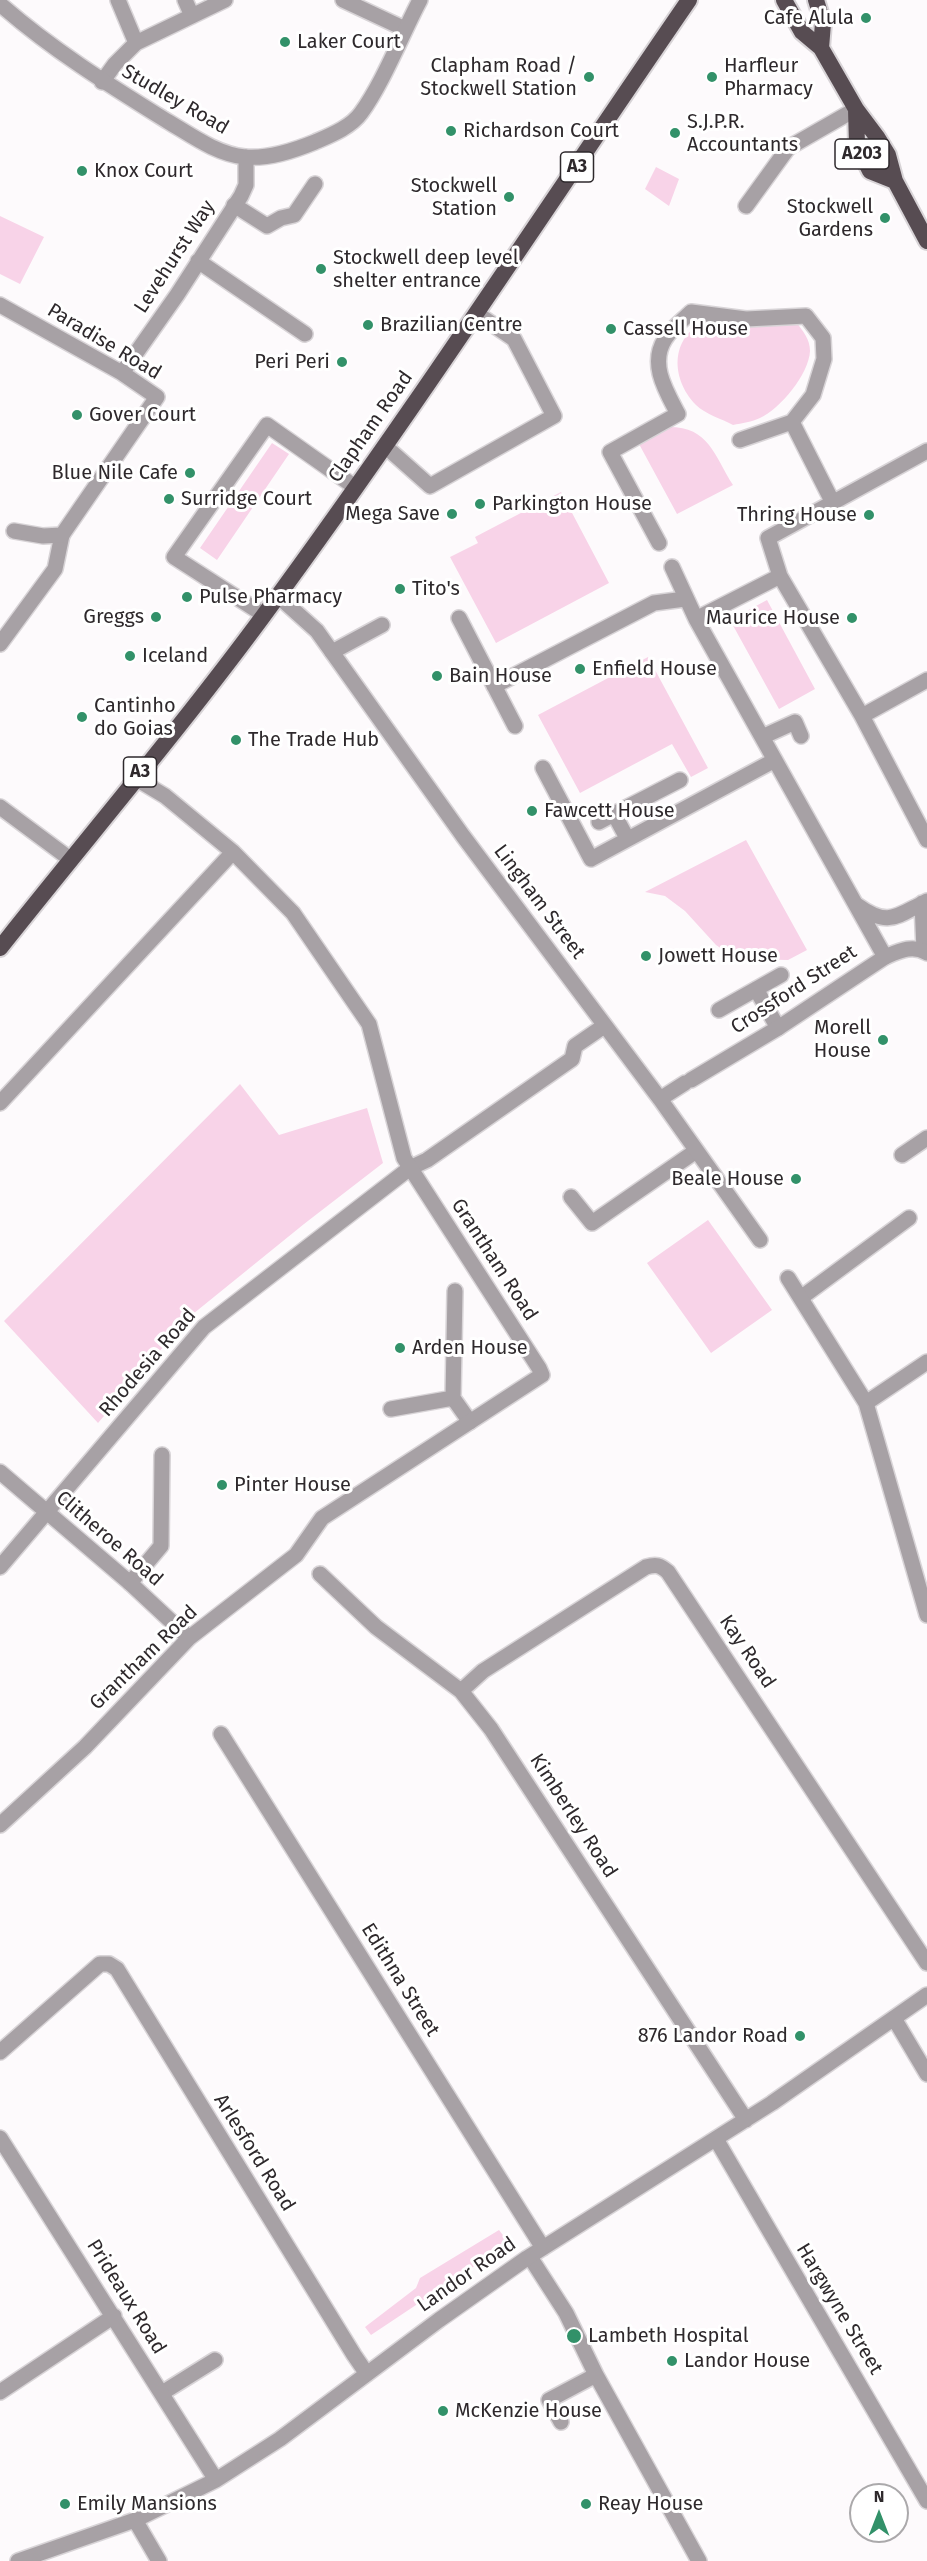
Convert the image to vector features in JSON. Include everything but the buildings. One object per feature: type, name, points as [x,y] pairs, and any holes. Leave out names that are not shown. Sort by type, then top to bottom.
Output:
[{"type":"highway","name":"Clapham Road","points":[[0,948],[278,596],[385,446],[689,0]]},
{"type":"highway","name":"A203","points":[[784,0],[802,32],[820,48],[856,110],[857,145],[870,171],[895,181],[927,241]]},
{"type":"highway","points":[[816,0],[823,23],[820,48]]},
{"type":"street","points":[[118,0],[136,43]]},
{"type":"street","points":[[185,0],[192,16]]},
{"type":"street","points":[[102,82],[115,64],[136,43],[225,0]]},
{"type":"street","points":[[343,0],[405,29]]},
{"type":"street","name":"Studley Road","points":[[0,4],[44,40],[102,82],[225,153],[246,157],[275,155],[306,146],[336,133],[360,114],[420,0]]},
{"type":"street","points":[[746,206],[788,148],[856,110]]},
{"type":"street","name":"Levehurst Way","points":[[122,373],[177,295],[246,185],[246,157]]},
{"type":"street","points":[[234,205],[267,226],[281,218],[294,215],[315,184]]},
{"type":"street","points":[[198,261],[305,334]]},
{"type":"street","name":"Paradise Road","points":[[0,305],[122,373],[157,398],[62,535]]},
{"type":"street","points":[[659,543],[610,452],[678,414],[661,382],[658,360],[665,339],[691,312],[746,319],[806,316],[823,338],[824,358],[813,395],[792,422],[740,440]]},
{"type":"street","points":[[385,446],[430,486],[554,416],[514,339],[476,313]]},
{"type":"street","points":[[792,422],[833,503]]},
{"type":"street","points":[[264,615],[174,557],[267,425],[356,487]]},
{"type":"street","points":[[927,451],[768,538],[780,576],[862,716],[927,840]]},
{"type":"street","points":[[0,644],[55,569],[62,535],[43,536],[14,531]]},
{"type":"street","points":[[672,567],[696,619],[885,957]]},
{"type":"street","points":[[696,619],[780,576]]},
{"type":"street","name":"Lingham Street","points":[[278,596],[306,618],[332,652],[463,836],[660,1099],[760,1240]]},
{"type":"street","points":[[494,686],[654,603],[686,599]]},
{"type":"street","points":[[459,618],[515,726]]},
{"type":"street","points":[[332,652],[382,625]]},
{"type":"street","points":[[862,716],[927,680]]},
{"type":"street","points":[[762,737],[795,722],[801,735]]},
{"type":"street","points":[[543,768],[591,859],[775,760]]},
{"type":"street","name":"Grantham Road","points":[[0,1825],[85,1747],[189,1638],[296,1555],[322,1518],[542,1375],[404,1158],[369,1024],[293,913],[233,852],[165,796],[135,778]]},
{"type":"street","points":[[599,822],[680,780]]},
{"type":"street","points":[[0,807],[70,859]]},
{"type":"street","points":[[614,814],[627,838]]},
{"type":"street","points":[[0,1103],[233,852]]},
{"type":"street","points":[[855,903],[872,916],[892,919],[924,902],[925,951]]},
{"type":"street","name":"Crossford Street","points":[[660,1099],[778,1028],[885,957],[904,948],[925,951]]},
{"type":"street","points":[[719,1010],[781,975]]},
{"type":"street","points":[[756,989],[778,1028]]},
{"type":"street","name":"Rhodesia Road","points":[[0,1567],[204,1327],[410,1168],[428,1160],[572,1059],[574,1046],[604,1026]]},
{"type":"street","points":[[902,1155],[927,1138]]},
{"type":"street","points":[[572,1197],[592,1223],[696,1151]]},
{"type":"street","points":[[802,1297],[909,1218]]},
{"type":"street","points":[[788,1278],[866,1402],[927,1615]]},
{"type":"street","points":[[455,1291],[453,1398],[470,1422]]},
{"type":"street","points":[[866,1402],[927,1362]]},
{"type":"street","points":[[391,1409],[453,1398]]},
{"type":"street","points":[[130,1583],[161,1546],[162,1455]]},
{"type":"street","name":"Clitheroe Road","points":[[0,1472],[130,1583],[189,1638]]},
{"type":"street","name":"Kay Road","points":[[461,1691],[483,1671],[646,1567],[654,1564],[662,1566],[927,1963]]},
{"type":"street","name":"Kimberley Road","points":[[320,1574],[376,1627],[461,1691],[491,1729],[746,2120]]},
{"type":"street","name":"Edithna Street","points":[[221,1734],[537,2253],[596,2375],[699,2561]]},
{"type":"street","name":"Arlesford Road","points":[[0,2052],[100,1964],[109,1964],[117,1969],[354,2355],[368,2374]]},
{"type":"street","name":"Landor Road","points":[[18,2561],[135,2520],[216,2480],[280,2439],[537,2253],[746,2120],[895,2020],[927,1995]]},
{"type":"street","points":[[895,2020],[927,2074]]},
{"type":"street","name":"Prideaux Road","points":[[0,2138],[216,2480]]},
{"type":"street","name":"Hargwyne Street","points":[[716,2139],[927,2501]]},
{"type":"street","points":[[0,2392],[114,2316]]},
{"type":"street","points":[[162,2393],[215,2360]]},
{"type":"street","points":[[561,2422],[549,2400],[596,2375]]},
{"type":"street","points":[[135,2520],[159,2561]]},
{"type":"shaded area","points":[[656,167],[679,179],[669,206],[645,189]]},
{"type":"shaded area","points":[[0,216],[44,237],[20,284],[0,274]]},
{"type":"shaded area","points":[[711,319],[796,322],[804,332],[810,347],[805,370],[784,399],[760,418],[733,425],[696,405],[681,382],[678,357],[681,345],[697,326]]},
{"type":"shaded area","points":[[669,427],[682,428],[702,437],[715,453],[733,485],[677,514],[639,444]]},
{"type":"shaded area","points":[[272,443],[289,454],[217,560],[200,548]]},
{"type":"shaded area","points":[[561,492],[609,583],[496,643],[450,557],[478,543],[475,537]]},
{"type":"shaded area","points":[[767,600],[815,689],[779,709],[730,620]]},
{"type":"shaded area","points":[[648,657],[708,768],[691,777],[672,744],[580,793],[538,715]]},
{"type":"shaded area","points":[[746,840],[807,950],[788,960],[737,959],[716,945],[685,911],[665,896],[645,892]]},
{"type":"shaded area","points":[[240,1084],[279,1135],[367,1108],[383,1163],[188,1318],[98,1423],[4,1321]]},
{"type":"shaded area","points":[[708,1220],[772,1310],[711,1353],[647,1263]]},
{"type":"shaded area","points":[[499,2230],[509,2243],[371,2335],[365,2327],[416,2288],[420,2278]]},
{"type":"place","name":"Cafe Alula","points":[[866,18]]},
{"type":"place","name":"Laker Court","points":[[285,42]]},
{"type":"place","name":"Clapham Road / Stockwell Station","points":[[589,77]]},
{"type":"place","name":"Harfleur Pharmacy","points":[[712,77]]},
{"type":"place","name":"Richardson Court","points":[[451,131]]},
{"type":"place","name":"S.J.P.R. Accountants","points":[[675,133]]},
{"type":"place","name":"Knox Court","points":[[82,171]]},
{"type":"place","name":"Stockwell Station","points":[[509,197]]},
{"type":"place","name":"Stockwell Gardens","points":[[885,218]]},
{"type":"place","name":"Stockwell deep level shelter entrance","points":[[321,269]]},
{"type":"place","name":"Brazilian Centre","points":[[368,325]]},
{"type":"place","name":"Cassell House","points":[[611,329]]},
{"type":"place","name":"Peri Peri","points":[[342,362]]},
{"type":"place","name":"Gover Court","points":[[77,415]]},
{"type":"place","name":"Blue Nile Cafe","points":[[190,473]]},
{"type":"place","name":"Surridge Court","points":[[169,499]]},
{"type":"place","name":"Parkington House","points":[[480,504]]},
{"type":"place","name":"Mega Save","points":[[452,514]]},
{"type":"place","name":"Thring House","points":[[869,515]]},
{"type":"place","name":"Tito's","points":[[400,589]]},
{"type":"place","name":"Pulse Pharmacy","points":[[187,597]]},
{"type":"place","name":"Greggs","points":[[156,617]]},
{"type":"place","name":"Maurice House","points":[[852,618]]},
{"type":"place","name":"Iceland","points":[[130,656]]},
{"type":"place","name":"Enfield House","points":[[580,669]]},
{"type":"place","name":"Bain House","points":[[437,676]]},
{"type":"place","name":"Cantinho do Goias","points":[[82,717]]},
{"type":"place","name":"The Trade Hub","points":[[236,740]]},
{"type":"place","name":"Fawcett House","points":[[532,811]]},
{"type":"place","name":"Jowett House","points":[[646,956]]},
{"type":"place","name":"Morell House","points":[[883,1040]]},
{"type":"place","name":"Beale House","points":[[796,1179]]},
{"type":"place","name":"Arden House","points":[[400,1348]]},
{"type":"place","name":"Pinter House","points":[[222,1485]]},
{"type":"place","name":"876 Landor Road","points":[[800,2036]]},
{"type":"place","name":"Lambeth Hospital","points":[[574,2336]]},
{"type":"place","name":"Landor House","points":[[672,2361]]},
{"type":"place","name":"McKenzie House","points":[[443,2411]]},
{"type":"place","name":"Emily Mansions","points":[[65,2504]]},
{"type":"place","name":"Reay House","points":[[586,2504]]}]
